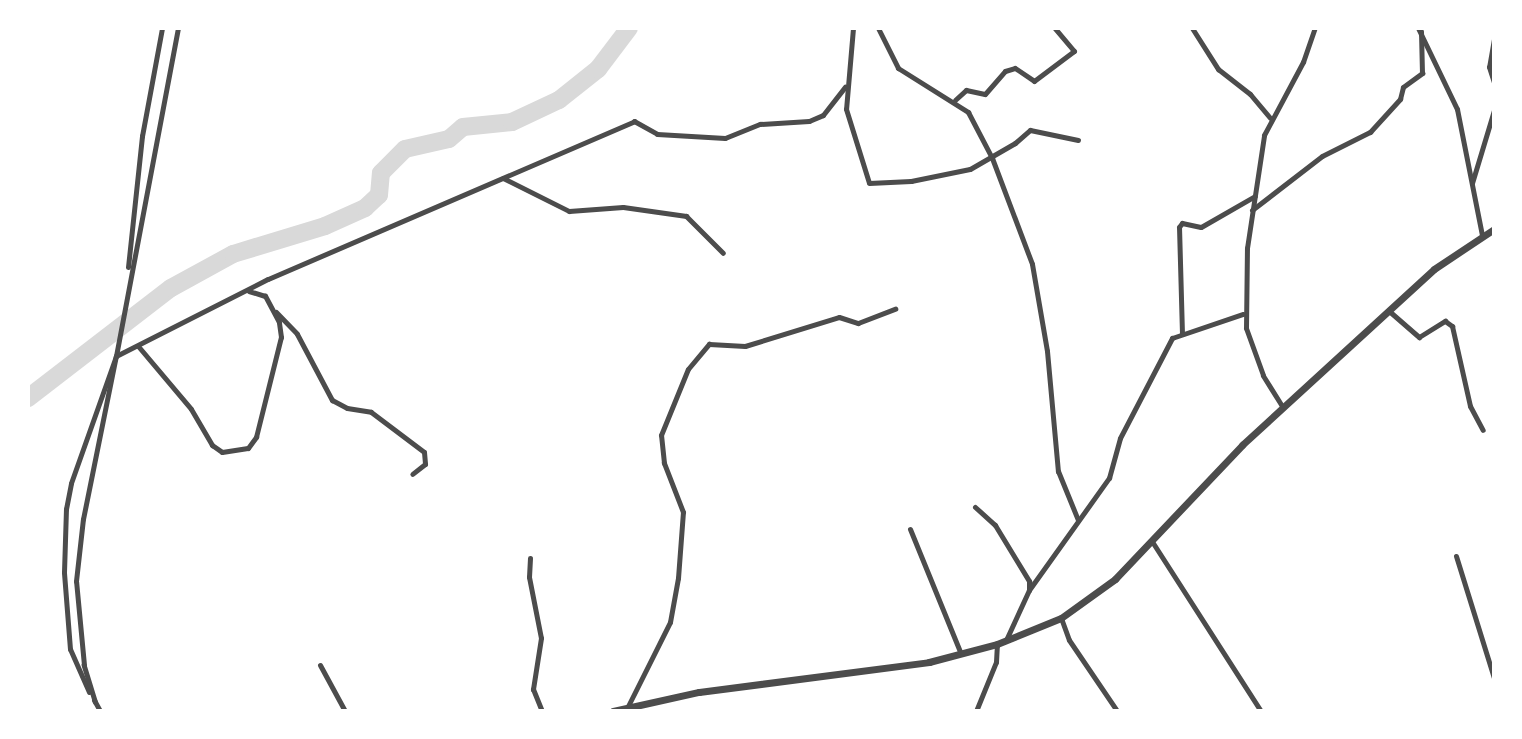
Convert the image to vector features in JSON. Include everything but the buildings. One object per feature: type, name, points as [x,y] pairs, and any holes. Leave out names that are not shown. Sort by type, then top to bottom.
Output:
[{"type":"street","points":[[125,298],[142,136],[162,28]]},
{"type":"street","points":[[95,702],[84,665],[76,581],[83,519],[178,28]]},
{"type":"street","points":[[853,28],[845,87],[848,124],[869,183],[911,181],[970,169],[992,158],[1030,130],[1078,140]]},
{"type":"street","points":[[878,28],[898,68],[955,100],[968,112],[992,158],[1032,264],[1047,351],[1058,471],[1078,520]]},
{"type":"street","points":[[955,100],[966,90],[985,94],[1005,71],[1015,68],[1034,81],[1074,51],[1055,28]]},
{"type":"street","points":[[1192,28],[1218,69],[1250,94],[1269,118]]},
{"type":"street","points":[[1282,406],[1264,375],[1243,314],[1252,210],[1269,118],[1299,71],[1315,28]]},
{"type":"street","points":[[1419,30],[1457,108],[1482,235]]},
{"type":"street","points":[[1252,210],[1322,156],[1370,132],[1400,99],[1403,88],[1422,73],[1419,30]]},
{"type":"street","points":[[1494,39],[1489,67],[1494,82]]},
{"type":"street","points":[[100,711],[70,649],[64,536],[71,484],[116,356],[247,291],[634,121],[657,134],[711,140],[760,124],[809,121],[823,115],[845,87]]},
{"type":"street","points":[[1472,183],[1494,110]]},
{"type":"street","points":[[503,178],[569,211],[622,207],[686,216],[723,253]]},
{"type":"street","points":[[1182,334],[1179,227],[1182,223],[1201,227],[1255,197]]},
{"type":"street","points":[[613,711],[961,654],[1001,643],[1061,618],[1115,579],[1282,406],[1434,269],[1494,229]]},
{"type":"street","points":[[138,346],[191,409],[212,444],[222,452],[248,449],[256,437],[280,354],[279,322],[274,310],[265,296],[247,291]]},
{"type":"street","points":[[627,709],[670,622],[678,578],[683,512],[664,463],[661,435],[688,369],[709,344],[745,346],[839,317],[858,323],[895,309]]},
{"type":"street","points":[[274,310],[297,334],[332,400],[347,408],[371,412],[424,453],[425,464],[412,474]]},
{"type":"street","points":[[1390,311],[1419,337],[1445,321],[1452,326],[1470,406],[1483,430]]},
{"type":"street","points":[[976,711],[1001,643],[1029,590],[1078,520],[1092,508],[1109,478],[1120,438],[1172,338],[1243,314]]},
{"type":"street","points":[[975,507],[995,525],[1029,581],[1029,590]]},
{"type":"street","points":[[910,528],[961,654]]},
{"type":"street","points":[[1153,542],[1261,711]]},
{"type":"street","points":[[1456,556],[1494,678]]},
{"type":"street","points":[[530,558],[529,577],[541,638],[533,690],[542,711]]},
{"type":"street","points":[[1061,618],[1069,640],[1117,711]]},
{"type":"street","points":[[320,666],[345,711]]},
{"type":"waterway","points":[[28,398],[171,288],[233,254],[325,226],[365,208],[379,195],[381,173],[405,149],[449,139],[463,127],[512,122],[559,100],[598,69],[629,28]]}]
